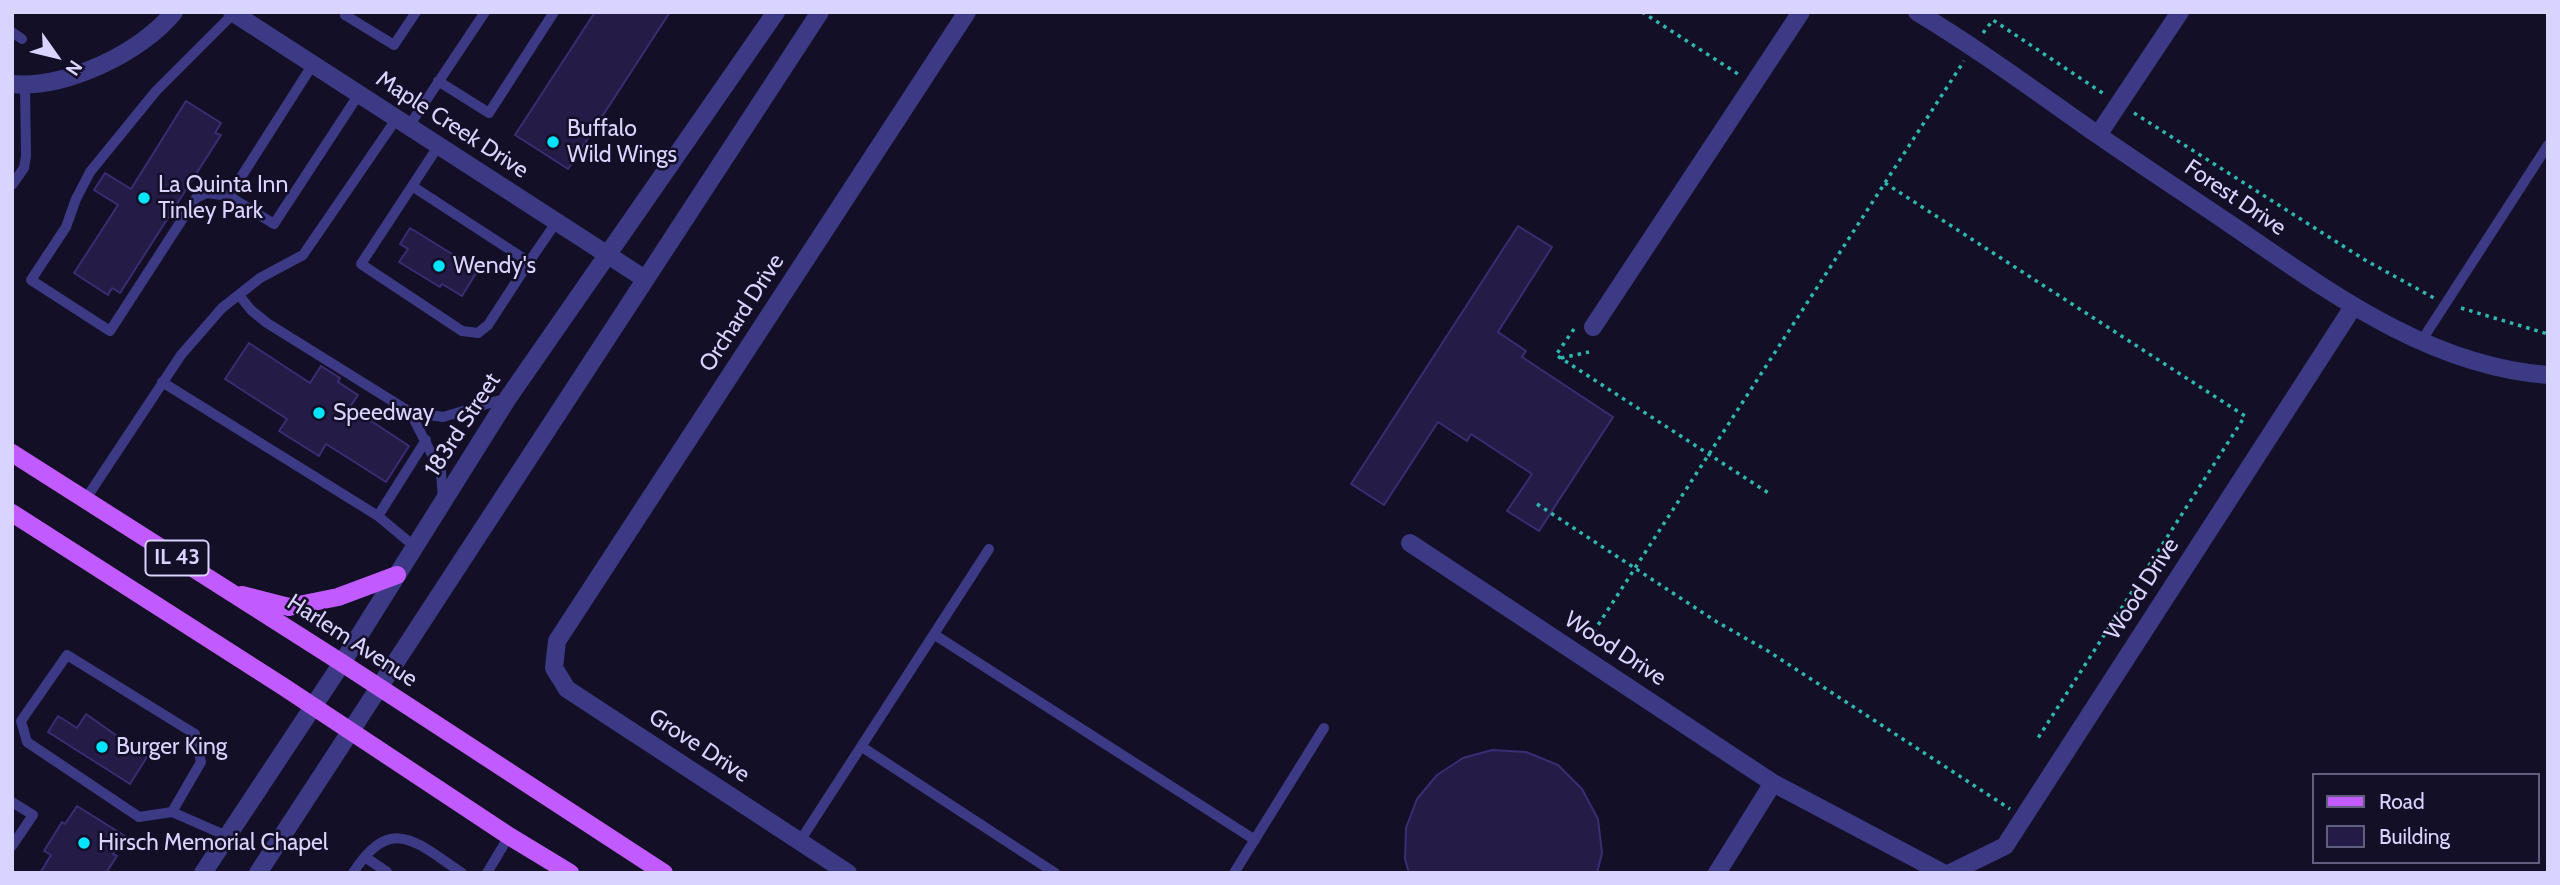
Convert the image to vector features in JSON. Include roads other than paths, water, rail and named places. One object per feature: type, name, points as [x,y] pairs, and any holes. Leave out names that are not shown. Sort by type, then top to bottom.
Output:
[{"type":"main road","name":"Harlem Avenue","points":[[12,453],[381,688],[664,873]]},
{"type":"main road","name":"IL 43","points":[[12,513],[570,873]]},
{"type":"main road","points":[[228,592],[289,607],[338,597],[397,575]]},
{"type":"street","points":[[19,84],[45,82],[88,70],[121,55],[150,35],[174,12]]},
{"type":"street","name":"183rd Street","points":[[203,873],[342,663],[508,398],[776,12]]},
{"type":"street","points":[[258,873],[820,12]]},
{"type":"street","name":"Orchard Drive","points":[[557,641],[967,12]]},
{"type":"street","points":[[1584,327],[1801,12]]},
{"type":"street","name":"Forest Drive","points":[[1917,12],[1975,47],[2098,135],[2353,307],[2463,359],[2524,373],[2548,375]]},
{"type":"street","points":[[2098,135],[2179,12]]},
{"type":"street","name":"Maple Creek Drive","points":[[233,13],[645,279]]},
{"type":"street","name":"Wood Drive","points":[[1950,873],[2005,846],[2353,307]]},
{"type":"street","name":"Wood Drive","points":[[1410,543],[1773,783],[1943,873]]},
{"type":"street","name":"Grove Drive","points":[[557,641],[554,668],[567,689],[848,873]]},
{"type":"street","points":[[1717,873],[1773,783]]},
{"type":"lane","points":[[346,12],[345,15],[394,45],[416,12]]},
{"type":"lane","points":[[85,500],[181,355],[213,317],[239,295],[260,278],[303,255],[403,122],[438,81],[485,12]]},
{"type":"lane","points":[[438,81],[489,113],[554,12]]},
{"type":"lane","points":[[233,13],[156,90],[90,172],[76,199],[66,228],[31,280],[110,331],[196,198],[207,193],[229,196],[274,224],[359,94]]},
{"type":"lane","points":[[229,196],[313,64]]},
{"type":"lane","points":[[12,185],[24,167],[25,143],[19,84]]},
{"type":"lane","points":[[12,141],[25,143]]},
{"type":"lane","points":[[439,145],[361,264],[462,331],[478,333],[488,325],[557,221]]},
{"type":"lane","points":[[2422,340],[2548,145]]},
{"type":"lane","points":[[412,186],[529,262]]},
{"type":"lane","points":[[239,295],[251,310],[267,323],[410,412],[443,416],[508,398]]},
{"type":"lane","points":[[162,382],[378,516],[415,547]]},
{"type":"lane","points":[[410,412],[441,472],[443,501]]},
{"type":"lane","points":[[378,516],[426,440]]},
{"type":"lane","points":[[800,841],[989,549]]},
{"type":"lane","points":[[935,635],[1255,840]]},
{"type":"lane","points":[[172,812],[201,762],[195,734],[66,655],[21,721],[27,742],[139,817],[172,812],[227,836]]},
{"type":"lane","points":[[1234,873],[1324,728]]},
{"type":"lane","points":[[862,747],[1055,873]]},
{"type":"lane","points":[[12,802],[33,815],[12,846]]},
{"type":"lane","points":[[487,873],[509,836]]},
{"type":"lane","points":[[353,873],[374,846],[392,837],[411,839],[462,873]]},
{"type":"lane","points":[[365,857],[387,872]]},
{"type":"place","name":"Buffalo Wild Wings","points":[[553,142]]},
{"type":"place","name":"La Quinta Inn Tinley Park","points":[[144,198]]},
{"type":"place","name":"Wendy's","points":[[439,266]]},
{"type":"place","name":"Speedway","points":[[319,413]]},
{"type":"place","name":"Burger King","points":[[102,747]]},
{"type":"place","name":"Hirsch Memorial Chapel","points":[[84,843]]}]
